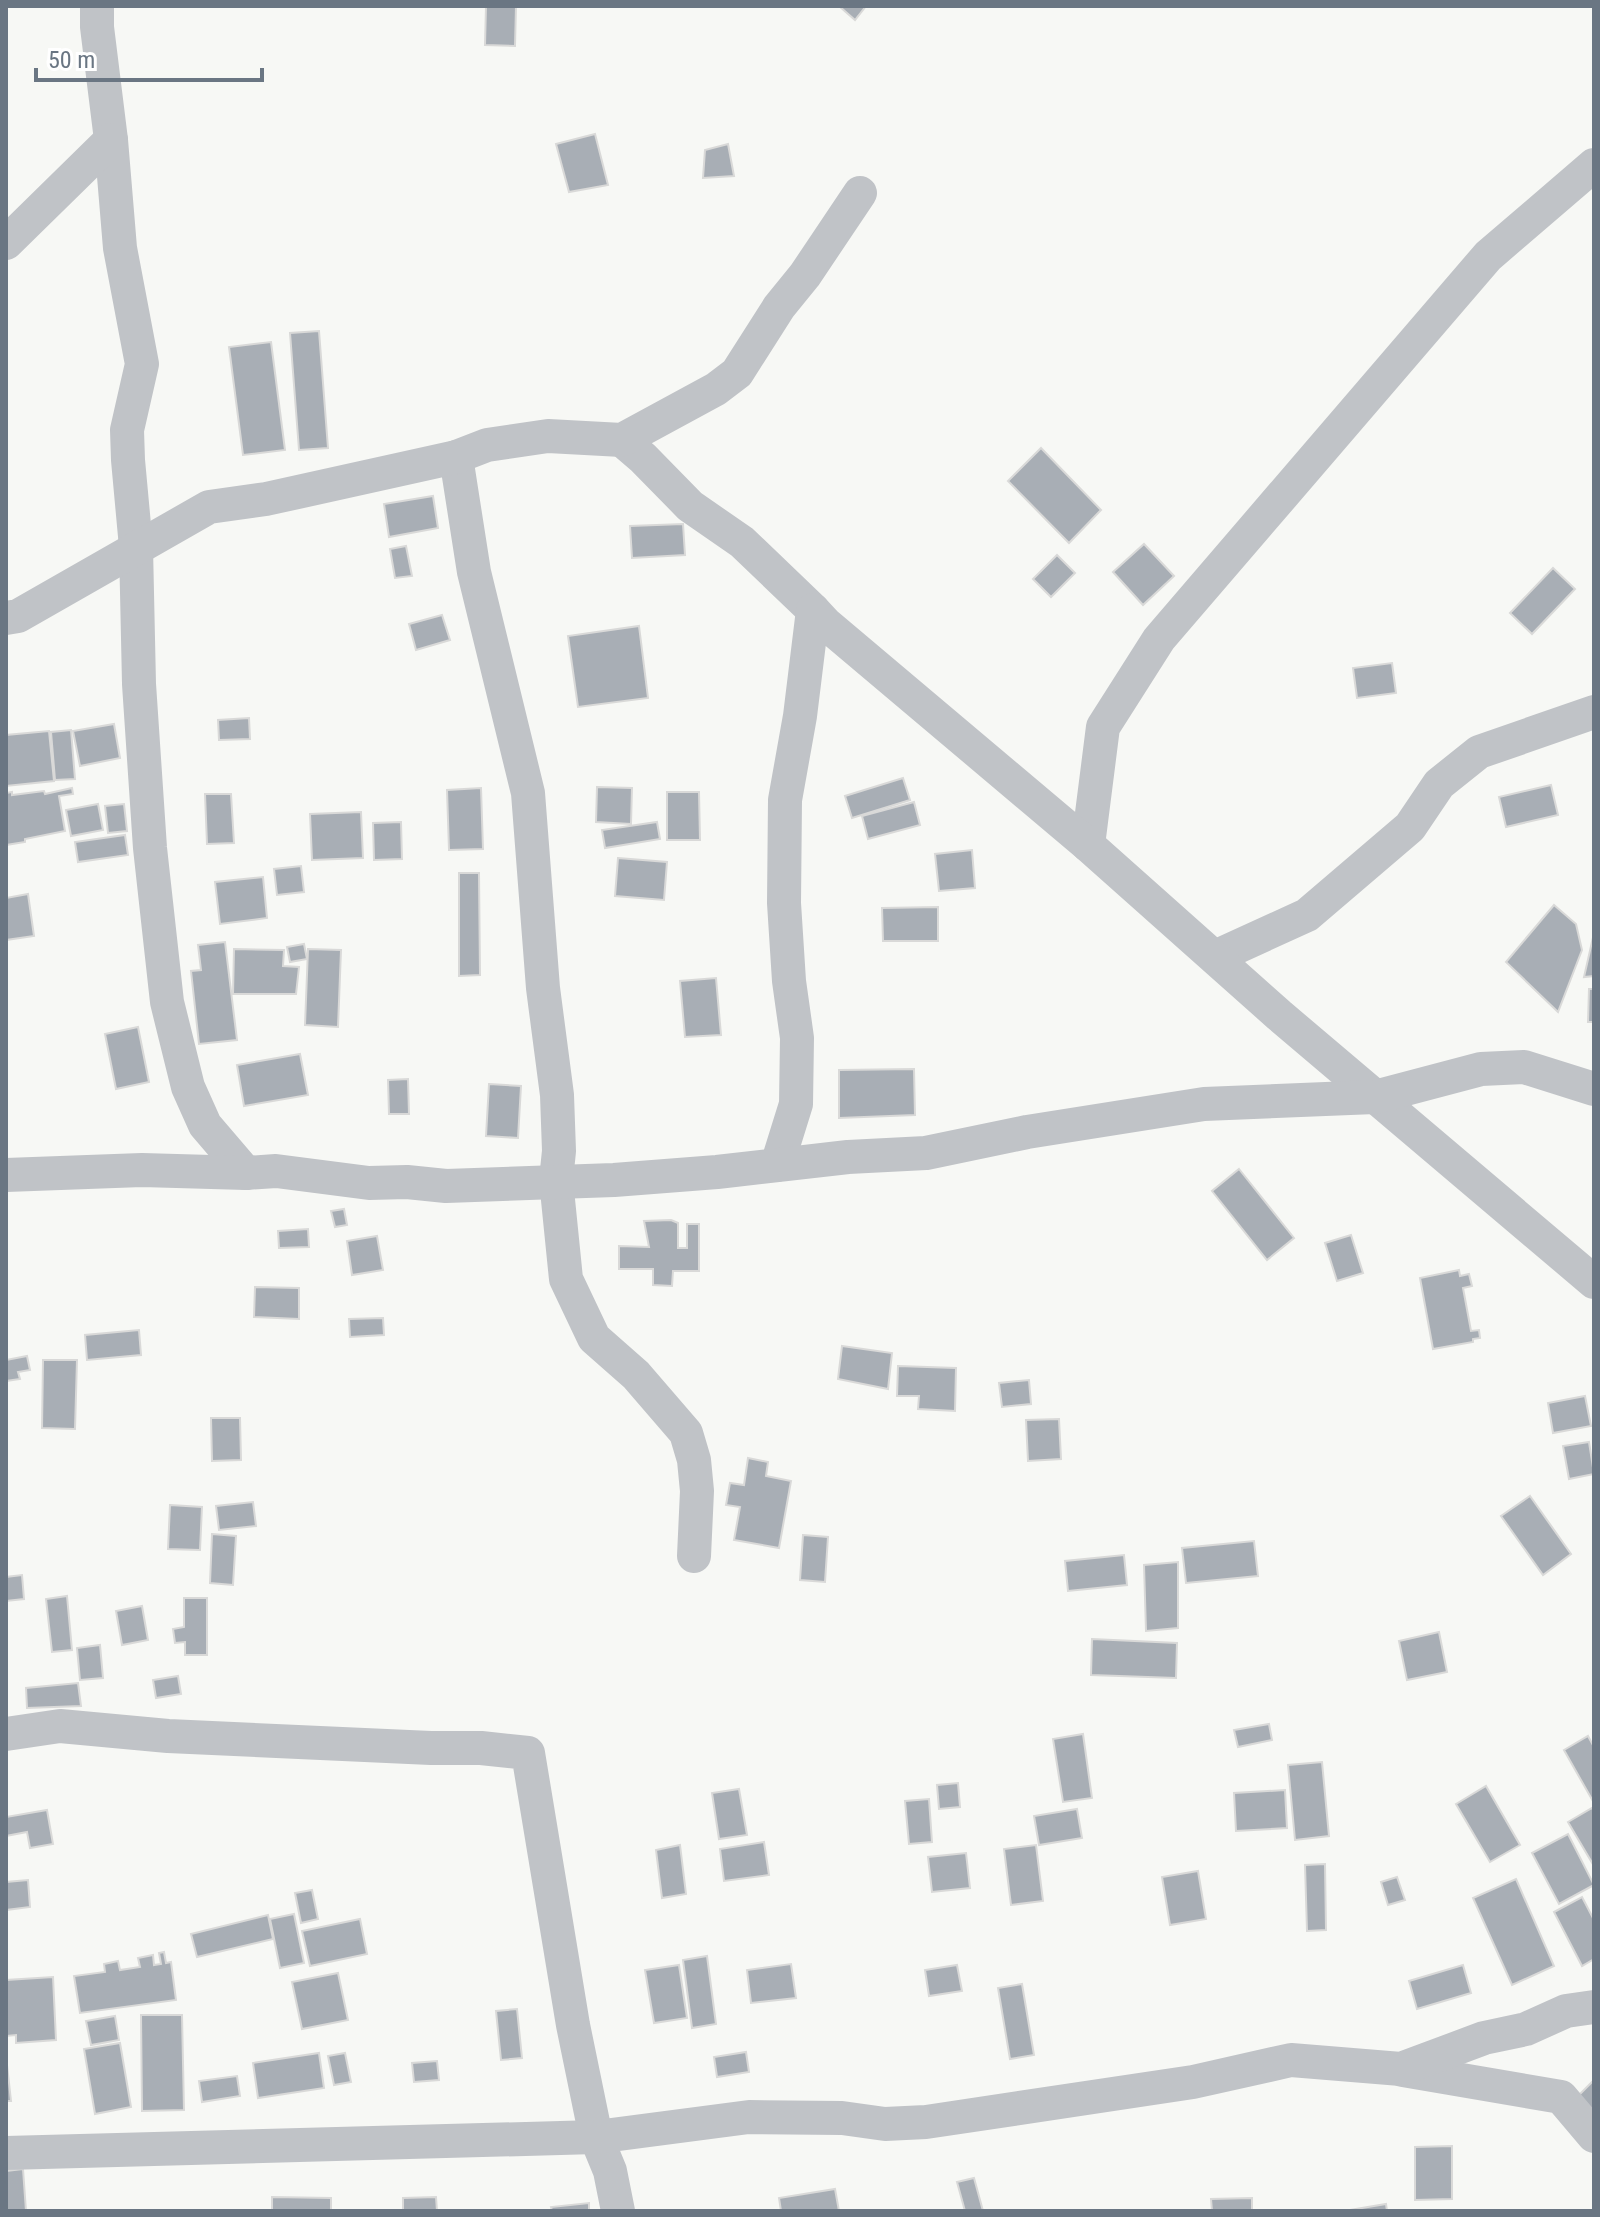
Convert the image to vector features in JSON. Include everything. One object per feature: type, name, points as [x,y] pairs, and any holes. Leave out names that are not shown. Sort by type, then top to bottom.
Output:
[{"type":"street","points":[[97,6],[120,248],[142,364],[127,430],[136,547],[139,684],[150,848],[167,1002],[188,1087],[205,1125],[246,1173]]},
{"type":"street","points":[[6,243],[111,140]]},
{"type":"street","points":[[1088,845],[1103,727],[1159,639],[1488,256],[1594,165]]},
{"type":"street","points":[[6,618],[18,616],[209,507],[266,499],[456,457],[487,445],[548,436],[622,440],[716,389],[737,373],[779,307],[805,275],[860,193]]},
{"type":"street","points":[[622,440],[690,506],[742,542],[826,624],[1088,845],[1375,1097],[1594,1282]]},
{"type":"street","points":[[456,457],[474,572],[528,793],[543,988],[557,1095],[559,1151],[556,1180],[566,1279],[594,1338],[636,1375],[686,1433],[694,1460],[697,1491],[694,1556]]},
{"type":"street","points":[[777,1165],[796,1104],[797,1038],[789,981],[784,903],[785,800],[800,716],[813,610]]},
{"type":"street","points":[[1215,957],[1307,915],[1410,827],[1439,784],[1479,752],[1594,712]]},
{"type":"street","points":[[6,1175],[142,1170],[276,1171],[369,1183],[407,1182],[446,1186],[614,1180],[848,1157],[926,1153],[1027,1132],[1204,1104],[1375,1097],[1481,1069],[1524,1067],[1594,1089]]},
{"type":"street","points":[[6,1734],[60,1726],[168,1736],[481,1748],[528,1753],[568,1996],[596,2137],[610,2171],[618,2211]]},
{"type":"street","points":[[1401,2069],[1484,2038],[1526,2029],[1566,2011],[1594,2007]]},
{"type":"street","points":[[6,2153],[596,2137],[749,2117],[842,2118],[885,2124],[926,2122],[1193,2082],[1291,2060],[1401,2069],[1561,2097],[1594,2136]]},
{"type":"building","points":[[486,6],[516,6],[515,46],[485,45]]},
{"type":"building","points":[[839,6],[866,6],[855,20]]},
{"type":"building","points":[[595,134],[608,185],[569,192],[556,144]]},
{"type":"building","points":[[728,144],[734,176],[703,178],[705,150]]},
{"type":"building","points":[[319,331],[328,448],[299,450],[290,333]]},
{"type":"building","points":[[271,342],[285,450],[243,455],[229,347]]},
{"type":"building","points":[[1041,448],[1101,510],[1069,543],[1008,481]]},
{"type":"building","points":[[433,496],[438,528],[389,537],[384,504]]},
{"type":"building","points":[[683,524],[685,555],[632,558],[630,526]]},
{"type":"building","points":[[1144,544],[1174,576],[1143,605],[1113,572]]},
{"type":"building","points":[[406,546],[412,576],[395,578],[390,549]]},
{"type":"building","points":[[1057,555],[1075,573],[1051,597],[1033,579]]},
{"type":"building","points":[[1553,568],[1575,589],[1532,634],[1510,613]]},
{"type":"building","points":[[442,615],[450,640],[416,650],[409,624]]},
{"type":"building","points":[[639,626],[648,698],[578,707],[568,636]]},
{"type":"building","points":[[1392,663],[1396,693],[1357,698],[1353,668]]},
{"type":"building","points":[[249,718],[250,739],[219,740],[218,720]]},
{"type":"building","points":[[114,724],[120,758],[80,766],[73,731]]},
{"type":"building","points":[[71,730],[75,779],[55,780],[51,732]]},
{"type":"building","points":[[49,731],[54,781],[6,786],[6,735]]},
{"type":"building","points":[[903,778],[910,800],[852,818],[845,796]]},
{"type":"building","points":[[1551,785],[1558,815],[1506,827],[1499,797]]},
{"type":"building","points":[[597,787],[632,788],[631,824],[596,822]]},
{"type":"building","points":[[72,788],[73,794],[59,796],[65,831],[6,845],[6,793],[44,791],[45,794]]},
{"type":"building","points":[[481,788],[483,849],[449,850],[447,790]]},
{"type":"building","points":[[667,792],[699,792],[700,840],[667,840]]},
{"type":"building","points":[[205,794],[231,794],[234,843],[207,844]]},
{"type":"building","points":[[914,802],[920,825],[868,839],[862,816]]},
{"type":"building","points":[[98,804],[103,830],[71,836],[66,810]]},
{"type":"building","points":[[124,804],[127,831],[108,833],[105,806]]},
{"type":"building","points":[[361,812],[363,858],[312,860],[310,814]]},
{"type":"building","points":[[401,822],[402,859],[374,860],[373,823]]},
{"type":"building","points":[[657,822],[660,839],[605,848],[602,830]]},
{"type":"building","points":[[125,835],[128,855],[78,862],[75,842]]},
{"type":"building","points":[[972,850],[975,888],[939,891],[935,854]]},
{"type":"building","points":[[618,858],[667,862],[664,900],[615,896]]},
{"type":"building","points":[[301,866],[304,892],[277,895],[274,869]]},
{"type":"building","points":[[459,873],[479,873],[480,975],[459,976]]},
{"type":"building","points":[[263,877],[267,918],[220,924],[215,882]]},
{"type":"building","points":[[28,894],[34,936],[6,940],[6,898]]},
{"type":"building","points":[[1554,905],[1576,924],[1582,950],[1558,1012],[1506,962]]},
{"type":"building","points":[[938,907],[938,941],[883,941],[882,908]]},
{"type":"building","points":[[1594,933],[1594,976],[1584,977]]},
{"type":"building","points":[[225,942],[237,1040],[199,1044],[191,971],[201,970],[198,945]]},
{"type":"building","points":[[304,944],[307,959],[290,962],[287,947]]},
{"type":"building","points":[[234,949],[284,950],[283,966],[299,967],[296,994],[233,994]]},
{"type":"building","points":[[308,949],[341,950],[338,1027],[305,1025]]},
{"type":"building","points":[[716,978],[721,1035],[685,1037],[680,981]]},
{"type":"building","points":[[1589,989],[1594,989],[1594,1022],[1588,1022]]},
{"type":"building","points":[[138,1027],[149,1082],[116,1089],[105,1034]]},
{"type":"building","points":[[300,1054],[308,1095],[244,1106],[237,1065]]},
{"type":"building","points":[[914,1069],[915,1115],[839,1118],[839,1070]]},
{"type":"building","points":[[408,1079],[409,1114],[389,1114],[388,1080]]},
{"type":"building","points":[[489,1084],[521,1086],[518,1138],[486,1136]]},
{"type":"building","points":[[1239,1169],[1294,1238],[1267,1260],[1212,1191]]},
{"type":"building","points":[[344,1209],[347,1225],[335,1227],[331,1211]]},
{"type":"building","points":[[671,1220],[678,1223],[678,1248],[687,1248],[687,1224],[699,1224],[699,1271],[673,1271],[672,1286],[653,1285],[653,1269],[619,1269],[619,1246],[649,1247],[644,1221]]},
{"type":"building","points":[[308,1229],[309,1247],[279,1248],[278,1231]]},
{"type":"building","points":[[1351,1235],[1363,1273],[1337,1281],[1325,1243]]},
{"type":"building","points":[[377,1236],[383,1270],[352,1275],[347,1241]]},
{"type":"building","points":[[1459,1270],[1460,1276],[1469,1274],[1472,1286],[1463,1288],[1471,1331],[1479,1330],[1480,1338],[1433,1349],[1420,1278]]},
{"type":"building","points":[[255,1287],[299,1288],[299,1319],[254,1317]]},
{"type":"building","points":[[383,1318],[384,1335],[350,1337],[349,1319]]},
{"type":"building","points":[[139,1330],[141,1355],[87,1360],[85,1335]]},
{"type":"building","points":[[842,1346],[892,1353],[888,1389],[838,1379]]},
{"type":"building","points":[[27,1356],[30,1370],[18,1372],[20,1379],[6,1381],[6,1360]]},
{"type":"building","points":[[43,1360],[77,1360],[75,1429],[42,1428]]},
{"type":"building","points":[[898,1366],[956,1368],[955,1411],[918,1409],[919,1396],[897,1396]]},
{"type":"building","points":[[1029,1380],[1031,1404],[1002,1407],[999,1383]]},
{"type":"building","points":[[1585,1396],[1591,1426],[1553,1433],[1548,1403]]},
{"type":"building","points":[[211,1418],[240,1418],[241,1460],[212,1461]]},
{"type":"building","points":[[1059,1419],[1061,1459],[1028,1461],[1026,1420]]},
{"type":"building","points":[[1589,1442],[1594,1474],[1569,1479],[1563,1446]]},
{"type":"building","points":[[748,1458],[768,1462],[766,1476],[791,1481],[779,1548],[734,1540],[740,1507],[726,1505],[730,1483],[744,1485]]},
{"type":"building","points":[[1530,1496],[1571,1554],[1543,1575],[1501,1516]]},
{"type":"building","points":[[253,1502],[256,1526],[219,1530],[216,1506]]},
{"type":"building","points":[[170,1505],[202,1507],[200,1550],[168,1549]]},
{"type":"building","points":[[212,1534],[236,1536],[233,1585],[210,1583]]},
{"type":"building","points":[[803,1535],[828,1537],[825,1582],[800,1580]]},
{"type":"building","points":[[1254,1541],[1258,1576],[1186,1583],[1182,1548]]},
{"type":"building","points":[[1124,1555],[1127,1585],[1068,1591],[1065,1561]]},
{"type":"building","points":[[1178,1562],[1178,1628],[1146,1631],[1144,1565]]},
{"type":"building","points":[[22,1575],[24,1599],[6,1601],[6,1577]]},
{"type":"building","points":[[67,1596],[72,1650],[52,1652],[46,1599]]},
{"type":"building","points":[[184,1598],[207,1598],[207,1655],[185,1655],[185,1642],[175,1643],[173,1629],[184,1627]]},
{"type":"building","points":[[142,1606],[148,1640],[122,1645],[116,1611]]},
{"type":"building","points":[[1439,1632],[1447,1672],[1407,1680],[1399,1641]]},
{"type":"building","points":[[1092,1639],[1177,1643],[1176,1678],[1091,1675]]},
{"type":"building","points":[[100,1645],[103,1678],[80,1680],[77,1648]]},
{"type":"building","points":[[178,1676],[181,1694],[156,1698],[153,1680]]},
{"type":"building","points":[[78,1683],[81,1706],[27,1708],[26,1688]]},
{"type":"building","points":[[1269,1724],[1272,1740],[1238,1747],[1234,1730]]},
{"type":"building","points":[[1083,1734],[1092,1798],[1063,1802],[1053,1739]]},
{"type":"building","points":[[1588,1736],[1594,1747],[1594,1803],[1564,1750]]},
{"type":"building","points":[[1322,1762],[1329,1836],[1295,1840],[1288,1765]]},
{"type":"building","points":[[958,1783],[960,1807],[939,1809],[937,1785]]},
{"type":"building","points":[[1486,1786],[1520,1845],[1490,1862],[1456,1804]]},
{"type":"building","points":[[739,1789],[747,1835],[719,1839],[712,1793]]},
{"type":"building","points":[[1285,1790],[1287,1828],[1236,1831],[1234,1793]]},
{"type":"building","points":[[929,1799],[932,1842],[909,1844],[905,1801]]},
{"type":"building","points":[[1592,1808],[1594,1812],[1594,1866],[1568,1822]]},
{"type":"building","points":[[1077,1809],[1082,1838],[1039,1845],[1034,1816]]},
{"type":"building","points":[[47,1810],[53,1844],[30,1848],[27,1832],[6,1836],[6,1817]]},
{"type":"building","points":[[1568,1834],[1594,1885],[1559,1904],[1532,1853]]},
{"type":"building","points":[[764,1842],[769,1875],[724,1881],[720,1849]]},
{"type":"building","points":[[680,1845],[686,1894],[662,1898],[656,1850]]},
{"type":"building","points":[[1036,1845],[1043,1901],[1011,1905],[1004,1849]]},
{"type":"building","points":[[966,1853],[970,1888],[932,1892],[928,1857]]},
{"type":"building","points":[[1325,1864],[1326,1930],[1307,1931],[1305,1865]]},
{"type":"building","points":[[1198,1871],[1206,1919],[1170,1925],[1162,1877]]},
{"type":"building","points":[[1397,1877],[1405,1900],[1388,1905],[1381,1882]]},
{"type":"building","points":[[1516,1879],[1554,1966],[1512,1985],[1473,1898]]},
{"type":"building","points":[[28,1880],[30,1907],[6,1910],[6,1882]]},
{"type":"building","points":[[312,1890],[318,1919],[301,1923],[295,1893]]},
{"type":"building","points":[[1582,1897],[1594,1920],[1594,1959],[1582,1966],[1554,1912]]},
{"type":"building","points":[[294,1914],[304,1963],[280,1968],[270,1919]]},
{"type":"building","points":[[268,1915],[273,1939],[197,1957],[191,1934]]},
{"type":"building","points":[[360,1919],[367,1954],[310,1966],[302,1931]]},
{"type":"building","points":[[164,1952],[166,1963],[171,1962],[176,2000],[80,2013],[74,1976],[105,1972],[104,1964],[118,1961],[120,1970],[140,1967],[138,1958],[153,1955],[154,1965],[161,1964],[159,1953]]},
{"type":"building","points":[[707,1956],[716,2024],[692,2028],[683,1960]]},
{"type":"building","points":[[791,1964],[796,1998],[751,2003],[747,1970]]},
{"type":"building","points":[[679,1965],[687,2018],[654,2023],[645,1970]]},
{"type":"building","points":[[957,1965],[962,1991],[929,1996],[925,1970]]},
{"type":"building","points":[[1463,1965],[1471,1993],[1417,2009],[1409,1981]]},
{"type":"building","points":[[338,1973],[348,2020],[302,2029],[292,1982]]},
{"type":"building","points":[[53,1977],[56,2040],[16,2043],[16,2035],[6,2036],[6,1980]]},
{"type":"building","points":[[1022,1984],[1034,2055],[1010,2059],[998,1988]]},
{"type":"building","points":[[517,2009],[522,2058],[501,2060],[496,2011]]},
{"type":"building","points":[[141,2015],[182,2015],[184,2110],[142,2111]]},
{"type":"building","points":[[115,2016],[119,2040],[91,2045],[86,2021]]},
{"type":"building","points":[[120,2043],[131,2107],[95,2114],[84,2049]]},
{"type":"building","points":[[746,2052],[749,2072],[717,2077],[714,2057]]},
{"type":"building","points":[[319,2053],[324,2088],[258,2098],[253,2063]]},
{"type":"building","points":[[345,2053],[351,2082],[334,2085],[328,2056]]},
{"type":"building","points":[[6,2056],[11,2101],[6,2101]]},
{"type":"building","points":[[437,2061],[439,2080],[414,2082],[412,2063]]},
{"type":"building","points":[[237,2076],[240,2096],[202,2102],[199,2081]]},
{"type":"building","points":[[1594,2080],[1594,2117],[1576,2098]]},
{"type":"building","points":[[1452,2146],[1452,2199],[1415,2200],[1415,2147]]},
{"type":"building","points":[[23,2169],[26,2211],[6,2211],[6,2171]]},
{"type":"building","points":[[974,2178],[983,2211],[965,2211],[957,2182]]},
{"type":"building","points":[[835,2189],[839,2211],[781,2211],[779,2198]]},
{"type":"building","points":[[272,2197],[331,2198],[331,2211],[272,2211]]},
{"type":"building","points":[[436,2197],[437,2211],[403,2211],[403,2198]]},
{"type":"building","points":[[1252,2198],[1252,2211],[1212,2211],[1211,2199]]},
{"type":"building","points":[[589,2203],[589,2211],[552,2211],[551,2207]]},
{"type":"building","points":[[1386,2204],[1387,2211],[1344,2211]]}]
